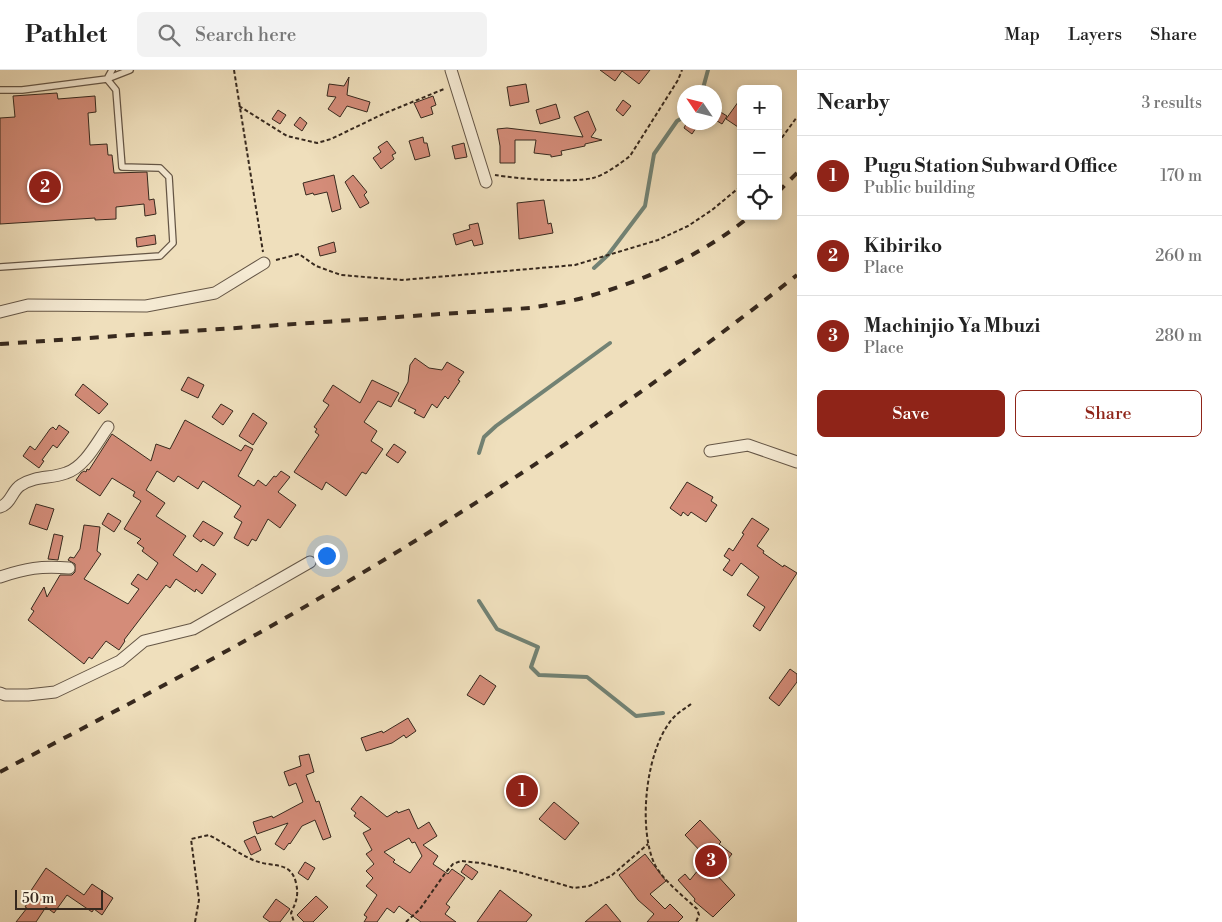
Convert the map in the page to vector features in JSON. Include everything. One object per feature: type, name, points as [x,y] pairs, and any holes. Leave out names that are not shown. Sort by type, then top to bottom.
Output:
[{"type":"street","points":[[451,70],[484,178]]},
{"type":"street","points":[[0,312],[28,304],[146,306],[216,294],[264,263]]},
{"type":"street","points":[[0,507],[5,505],[18,486],[32,479],[67,473],[75,469],[108,427]]},
{"type":"street","points":[[710,451],[748,446],[797,462]]},
{"type":"street","points":[[0,693],[28,696],[55,692],[120,661],[144,641],[193,630],[310,562]]},
{"type":"street","points":[[0,577],[43,566],[69,568]]},
{"type":"lane","points":[[107,79],[112,70]]},
{"type":"lane","points":[[0,90],[22,90],[107,79],[130,70]]},
{"type":"lane","points":[[0,268],[160,256],[173,244],[169,176],[160,168],[122,167],[116,90],[107,79]]},
{"type":"path","points":[[234,70],[264,263],[299,254],[316,266],[341,275],[402,280],[575,266],[658,240],[688,226],[712,210],[737,189]]},
{"type":"path","points":[[484,178],[564,180],[594,178],[630,156],[678,80],[682,70]]},
{"type":"path","points":[[239,106],[287,136],[317,143],[331,139],[384,114],[456,84]]},
{"type":"path","points":[[782,138],[797,117]]},
{"type":"path","points":[[691,704],[675,716],[660,741],[646,786],[645,813],[648,844],[656,866],[697,909],[699,915],[696,922]]},
{"type":"path","points":[[195,922],[199,900],[191,839],[209,836],[256,861],[289,868],[294,874],[298,893],[291,912],[294,922]]},
{"type":"path","points":[[406,922],[420,909],[453,864],[461,861],[515,871],[574,888],[589,886],[611,876],[648,844]]},
{"type":"building","points":[[600,70],[650,70],[639,84],[622,71],[615,81]]},
{"type":"building","points":[[349,77],[347,95],[370,102],[367,112],[347,106],[340,117],[328,109],[336,97],[327,96],[329,84],[344,86]]},
{"type":"building","points":[[526,84],[529,102],[510,106],[507,87]]},
{"type":"building","points":[[57,93],[58,99],[95,96],[96,112],[88,113],[90,145],[107,144],[108,155],[112,155],[114,173],[147,172],[149,200],[154,199],[156,214],[145,216],[144,204],[116,207],[116,219],[95,220],[95,218],[0,224],[0,118],[15,117],[13,96]]},
{"type":"building","points":[[433,96],[436,105],[431,107],[433,114],[421,118],[414,103]]},
{"type":"building","points":[[623,100],[631,106],[623,116],[616,110]]},
{"type":"building","points":[[556,104],[560,118],[540,124],[536,110]]},
{"type":"building","points":[[737,104],[737,126],[726,119]]},
{"type":"building","points":[[278,110],[286,115],[280,124],[272,119]]},
{"type":"building","points":[[588,111],[596,130],[591,137],[602,140],[561,151],[562,155],[551,157],[551,155],[534,153],[536,140],[515,140],[515,163],[500,163],[497,129],[507,128],[583,137],[574,117]]},
{"type":"building","points":[[722,113],[727,116],[722,124]]},
{"type":"building","points":[[300,117],[307,123],[302,131],[294,125]]},
{"type":"building","points":[[687,130],[695,130],[692,134]]},
{"type":"building","points":[[423,137],[424,143],[427,143],[430,156],[415,160],[409,141]]},
{"type":"building","points":[[387,141],[396,153],[392,155],[394,159],[381,169],[373,158],[381,152],[378,147]]},
{"type":"building","points":[[464,143],[467,157],[455,159],[452,146]]},
{"type":"building","points":[[334,175],[341,209],[332,212],[327,192],[306,195],[303,183]]},
{"type":"building","points":[[353,175],[367,192],[364,195],[369,203],[360,208],[345,182]]},
{"type":"building","points":[[544,200],[548,224],[551,223],[553,233],[519,239],[517,203]]},
{"type":"building","points":[[478,223],[483,244],[474,246],[472,240],[456,245],[453,234],[470,229],[469,225]]},
{"type":"building","points":[[155,235],[156,244],[137,247],[136,238]]},
{"type":"building","points":[[334,242],[336,252],[320,256],[318,247]]},
{"type":"building","points":[[415,358],[429,368],[442,370],[447,362],[464,372],[448,399],[445,396],[437,408],[432,404],[424,418],[414,413],[416,410],[398,401],[408,382],[410,365]]},
{"type":"building","points":[[188,377],[204,385],[198,398],[181,390]]},
{"type":"building","points":[[372,380],[399,393],[391,407],[378,401],[364,422],[377,431],[371,441],[383,449],[366,474],[362,472],[346,496],[326,482],[322,490],[294,472],[319,435],[315,432],[317,429],[314,427],[329,405],[323,401],[333,385],[360,403]]},
{"type":"building","points":[[83,384],[108,404],[99,414],[75,395]]},
{"type":"building","points":[[221,404],[233,411],[223,425],[212,417]]},
{"type":"building","points":[[253,413],[267,423],[253,445],[239,436]]},
{"type":"building","points":[[185,420],[241,451],[245,445],[253,449],[238,476],[254,486],[258,480],[266,486],[281,471],[290,477],[278,492],[296,505],[280,528],[268,519],[256,541],[252,539],[248,546],[234,538],[242,522],[234,517],[241,506],[203,481],[198,489],[178,476],[174,482],[157,471],[146,490],[165,503],[156,516],[186,536],[173,555],[197,572],[202,564],[216,574],[202,594],[196,589],[195,592],[176,579],[170,588],[166,585],[124,640],[119,650],[106,641],[92,659],[89,657],[84,664],[28,620],[34,611],[31,609],[44,587],[47,597],[60,575],[72,575],[75,572],[75,564],[68,560],[70,557],[74,558],[80,549],[84,525],[100,527],[97,551],[101,554],[84,579],[128,604],[139,589],[131,584],[138,574],[147,580],[158,563],[142,551],[144,548],[137,543],[141,539],[124,529],[141,501],[133,496],[135,492],[112,478],[100,496],[76,480],[81,473],[86,472],[87,469],[89,470],[112,434],[151,461],[156,444],[170,449]]},
{"type":"building","points":[[59,425],[69,432],[57,448],[53,445],[42,460],[44,461],[39,468],[23,456],[30,446],[35,450],[50,429],[53,427],[56,430]]},
{"type":"building","points":[[394,444],[406,452],[398,463],[386,455]]},
{"type":"building","points":[[687,482],[713,497],[711,501],[717,505],[706,522],[691,512],[688,516],[683,512],[681,516],[670,508]]},
{"type":"building","points":[[36,504],[54,509],[47,530],[29,524]]},
{"type":"building","points":[[108,513],[121,521],[114,532],[102,524]]},
{"type":"building","points":[[752,518],[769,529],[757,546],[764,551],[763,553],[783,567],[784,565],[797,573],[760,631],[753,626],[765,607],[747,595],[759,577],[741,563],[732,576],[723,570],[730,560],[724,556],[729,548],[733,551]]},
{"type":"building","points":[[203,521],[223,533],[214,546],[203,539],[201,542],[193,536]]},
{"type":"building","points":[[54,534],[63,536],[58,560],[48,559]]},
{"type":"building","points":[[790,669],[797,674],[797,682],[779,706],[769,698]]},
{"type":"building","points":[[480,675],[496,686],[484,705],[467,695]]},
{"type":"building","points":[[408,718],[416,731],[406,738],[404,735],[392,743],[366,751],[361,738],[382,731],[383,733]]},
{"type":"building","points":[[309,754],[314,772],[306,775],[316,802],[319,801],[331,837],[323,840],[315,820],[302,826],[284,850],[275,844],[288,823],[257,834],[253,822],[272,816],[273,818],[303,802],[296,783],[289,786],[284,772],[301,766],[299,756]]},
{"type":"building","points":[[523,783],[530,789],[522,799],[515,793]]},
{"type":"building","points":[[361,796],[387,817],[397,811],[398,813],[409,809],[418,829],[429,822],[437,836],[423,845],[438,856],[433,864],[448,874],[452,869],[465,878],[446,904],[450,907],[445,914],[456,922],[421,922],[399,906],[394,913],[387,908],[377,922],[364,922],[367,917],[364,915],[377,895],[366,886],[373,878],[366,871],[374,864],[366,854],[372,850],[363,833],[371,829],[354,816],[356,813],[351,809]],"holes":[[[409,838],[412,843],[415,842],[422,856],[410,873],[393,862],[395,860],[384,852]]]},
{"type":"building","points":[[554,802],[579,823],[565,840],[539,819]]},
{"type":"building","points":[[700,820],[721,842],[719,844],[732,854],[716,874],[735,895],[713,917],[694,901],[695,899],[678,880],[685,874],[690,880],[703,864],[698,859],[703,854],[685,835]]},
{"type":"building","points":[[255,836],[261,850],[251,855],[244,841]]},
{"type":"building","points":[[645,854],[666,881],[650,894],[665,909],[670,904],[683,917],[678,922],[647,922],[654,914],[638,900],[619,875]]},
{"type":"building","points":[[305,862],[315,868],[308,880],[298,873]]},
{"type":"building","points":[[466,864],[478,872],[472,880],[461,872]]},
{"type":"building","points":[[46,868],[84,895],[92,884],[113,898],[102,915],[94,909],[92,912],[67,895],[54,913],[46,907],[36,922],[16,922],[27,908],[25,907],[31,897],[28,895]]},
{"type":"building","points":[[500,890],[532,915],[526,922],[477,922]]},
{"type":"building","points":[[316,896],[328,907],[313,922],[304,922],[297,915]]},
{"type":"building","points":[[276,899],[290,909],[280,922],[270,922],[263,917]]},
{"type":"building","points":[[606,904],[621,922],[585,922]]},
{"type":"waterway","points":[[704,85],[708,70]]},
{"type":"waterway","points":[[594,268],[608,255],[645,206],[654,154],[677,121]]},
{"type":"waterway","points":[[479,453],[484,437],[496,426],[610,343]]},
{"type":"waterway","points":[[479,601],[497,629],[538,647],[531,667],[539,675],[587,677],[636,716],[663,713]]},
{"type":"railway","points":[[782,188],[797,173]]},
{"type":"railway","points":[[0,344],[530,308],[579,299],[624,285],[669,267],[711,244],[745,220]]},
{"type":"railway","points":[[0,772],[252,637],[419,538],[612,412],[674,368],[797,275]]},
{"type":"place","name":"Kibiriko","points":[[45,187]]},
{"type":"place","name":"Pugu Station Subward Office","points":[[522,791]]},
{"type":"place","name":"Machinjio Ya Mbuzi","points":[[711,861]]}]
